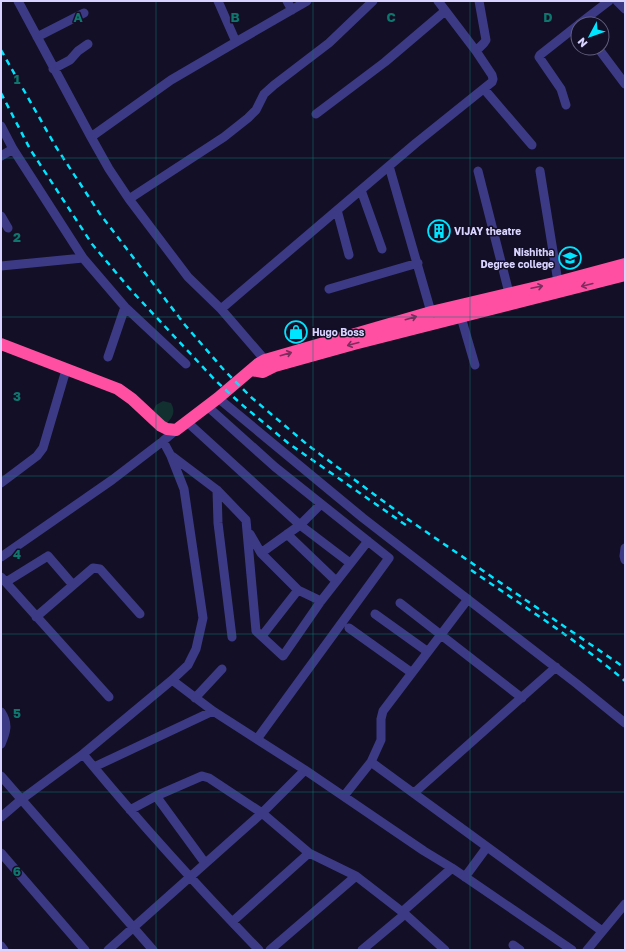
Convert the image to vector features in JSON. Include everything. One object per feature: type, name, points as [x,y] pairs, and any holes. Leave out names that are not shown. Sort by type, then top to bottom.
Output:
[{"type":"highway","points":[[2,346],[118,389],[132,399],[161,426],[167,429],[176,430],[265,360],[432,312],[558,282],[625,264]]},
{"type":"highway","points":[[251,370],[263,372],[275,366],[354,344],[625,276]]},
{"type":"street","points":[[18,1],[91,137],[109,169],[129,199],[188,277],[221,309],[265,360]]},
{"type":"street","points":[[218,1],[236,42]]},
{"type":"street","points":[[286,1],[292,10]]},
{"type":"street","points":[[91,137],[170,80],[307,1]]},
{"type":"street","points":[[129,199],[224,137],[248,118],[256,110],[264,94],[329,43],[373,1]]},
{"type":"street","points":[[221,309],[416,143],[492,82],[492,75],[476,51],[438,1]]},
{"type":"street","points":[[476,51],[486,40],[479,1]]},
{"type":"street","points":[[589,16],[609,1]]},
{"type":"street","points":[[617,1],[625,9]]},
{"type":"street","points":[[316,114],[385,62],[445,11]]},
{"type":"street","points":[[37,37],[84,13]]},
{"type":"street","points":[[566,106],[561,89],[539,57],[570,31]]},
{"type":"street","points":[[54,69],[70,60],[78,51],[88,44]]},
{"type":"street","points":[[604,56],[625,84]]},
{"type":"street","points":[[484,89],[532,145]]},
{"type":"street","points":[[1,126],[13,149],[83,258],[125,307],[186,364]]},
{"type":"street","points":[[1,156],[13,149]]},
{"type":"street","points":[[389,166],[432,312]]},
{"type":"street","points":[[478,171],[509,293]]},
{"type":"street","points":[[540,171],[558,282]]},
{"type":"street","points":[[361,190],[382,249]]},
{"type":"street","points":[[337,210],[349,255]]},
{"type":"street","points":[[1,216],[8,228]]},
{"type":"street","points":[[1,266],[83,258]]},
{"type":"street","points":[[329,289],[418,263]]},
{"type":"street","points":[[108,357],[125,307]]},
{"type":"street","points":[[461,317],[475,365]]},
{"type":"street","points":[[1,483],[37,456],[43,448],[66,370]]},
{"type":"street","points":[[218,398],[363,518],[556,667],[625,723]]},
{"type":"street","points":[[207,406],[275,467],[389,558],[257,738]]},
{"type":"street","points":[[186,421],[300,525],[350,563]]},
{"type":"street","points":[[1,557],[112,480],[176,430]]},
{"type":"street","points":[[1,818],[22,799],[83,754],[172,680],[188,665],[196,649],[203,618],[184,489],[171,456],[163,441]]},
{"type":"street","points":[[171,456],[217,490],[246,520],[256,630],[283,656],[321,601],[368,541]]},
{"type":"street","points":[[217,490],[218,523],[232,637]]},
{"type":"street","points":[[261,553],[300,525],[321,504]]},
{"type":"street","points":[[248,530],[261,553],[298,590],[321,601]]},
{"type":"street","points":[[287,534],[336,581]]},
{"type":"street","points":[[625,548],[625,560]]},
{"type":"street","points":[[73,585],[48,556],[3,580],[109,697]]},
{"type":"street","points":[[36,617],[93,568],[100,569],[140,614]]},
{"type":"street","points":[[262,636],[298,590]]},
{"type":"street","points":[[344,796],[371,762],[381,740],[381,719],[383,711],[468,599]]},
{"type":"street","points":[[400,603],[442,634],[522,698]]},
{"type":"street","points":[[375,614],[428,652]]},
{"type":"street","points":[[349,628],[412,673]]},
{"type":"street","points":[[414,794],[556,667]]},
{"type":"street","points":[[195,698],[222,670]]},
{"type":"street","points":[[172,680],[213,711],[257,738],[424,851],[466,877],[572,950]]},
{"type":"street","points":[[94,767],[213,711]]},
{"type":"street","points":[[1,712],[6,724],[6,732],[1,744]]},
{"type":"street","points":[[83,754],[130,810],[191,878],[259,950]]},
{"type":"street","points":[[371,762],[602,931]]},
{"type":"street","points":[[108,950],[191,878],[205,863],[262,813],[305,770]]},
{"type":"street","points":[[1,776],[132,928],[153,950]]},
{"type":"street","points":[[130,810],[156,796],[205,776],[262,813],[309,853],[356,876],[404,913],[445,950]]},
{"type":"street","points":[[156,796],[205,863]]},
{"type":"street","points":[[466,877],[487,847]]},
{"type":"street","points":[[1,853],[85,950]]},
{"type":"street","points":[[232,922],[309,853]]},
{"type":"street","points":[[362,950],[452,868]]},
{"type":"street","points":[[270,950],[356,876]]},
{"type":"street","points":[[587,950],[625,904]]},
{"type":"street","points":[[1,946],[4,950]]},
{"type":"green space","points":[[163,401],[171,403],[173,408],[173,415],[168,422],[161,422],[153,411],[156,405]]},
{"type":"railway","points":[[1,50],[56,147],[100,214],[185,325],[224,370],[252,398],[309,446],[406,518],[625,668]]},
{"type":"railway","points":[[1,93],[30,149],[92,244],[129,288],[215,380],[288,443],[410,528]]},
{"type":"railway","points":[[471,570],[569,637],[625,681]]},
{"type":"place","name":"VIJAY theatre","points":[[439,231]]},
{"type":"place","name":"Nishitha Degree college","points":[[570,258]]},
{"type":"place","name":"Hugo Boss","points":[[296,332]]}]
